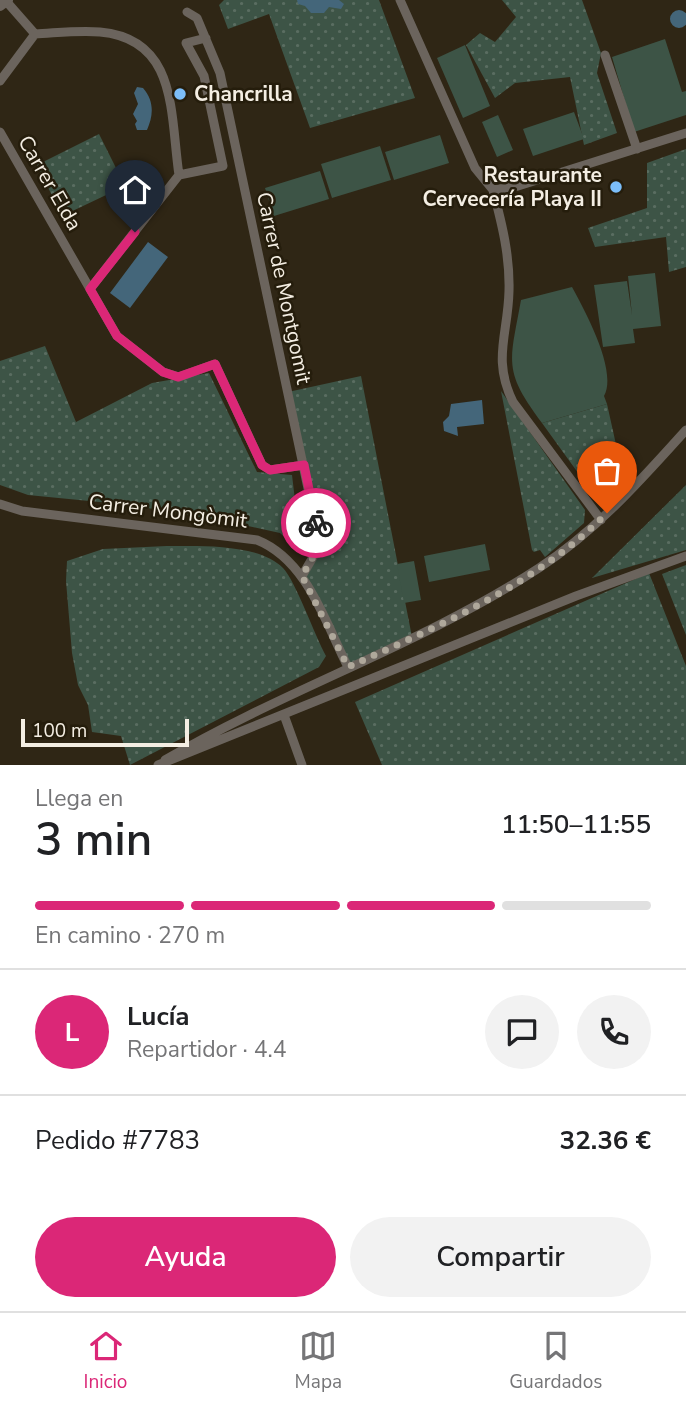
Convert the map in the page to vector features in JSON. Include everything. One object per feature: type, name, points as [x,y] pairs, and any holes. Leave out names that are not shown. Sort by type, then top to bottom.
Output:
[{"type":"street","points":[[400,0],[475,168],[493,190],[508,260],[509,293],[500,350],[503,382],[513,402],[601,520]]},
{"type":"street","points":[[5,2],[35,34],[98,32],[122,36],[140,44],[154,56],[164,75],[179,175]]},
{"type":"street","name":"Carrer de Montgomit","points":[[187,12],[197,18],[220,73],[304,465],[320,545],[302,576]]},
{"type":"street","points":[[0,81],[35,34]]},
{"type":"street","points":[[90,289],[179,175],[223,166],[204,76],[186,43],[206,38]]},
{"type":"street","points":[[605,55],[637,149]]},
{"type":"street","name":"Carrer Elda","points":[[0,132],[117,336],[163,372],[178,377],[215,364],[262,465],[270,470],[304,465]]},
{"type":"street","points":[[493,190],[518,186],[686,133]]},
{"type":"street","points":[[162,763],[232,722],[472,608],[541,567],[601,520],[686,430]]},
{"type":"street","name":"Carrer Mongòmit","points":[[0,504],[22,511],[257,540],[285,555],[302,576],[348,667]]},
{"type":"street","points":[[162,763],[196,752],[563,601],[686,556]]},
{"type":"street","points":[[284,715],[303,765]]},
{"type":"green space","points":[[224,0],[379,0],[415,98],[310,128],[269,14],[228,29],[219,5]]},
{"type":"green space","points":[[502,0],[582,0],[601,53],[597,73],[617,133],[584,145],[570,77],[515,83],[495,98],[466,45],[480,33],[495,42],[516,17]]},
{"type":"green space","points":[[665,39],[682,92],[686,91],[686,115],[634,132],[612,57]]},
{"type":"green space","points":[[465,45],[490,106],[463,118],[437,58]]},
{"type":"green space","points":[[574,112],[584,139],[533,156],[523,129]]},
{"type":"green space","points":[[498,115],[513,150],[497,157],[482,122]]},
{"type":"green space","points":[[99,134],[125,186],[62,216],[37,165]]},
{"type":"green space","points":[[440,135],[449,163],[394,180],[385,152]]},
{"type":"green space","points":[[380,146],[391,180],[332,198],[321,164]]},
{"type":"green space","points":[[686,149],[686,267],[669,272],[666,237],[595,247],[588,228],[647,208],[647,163]]},
{"type":"green space","points":[[320,171],[329,199],[274,216],[265,188]]},
{"type":"green space","points":[[655,273],[661,326],[633,329],[635,343],[603,347],[594,285],[627,281],[632,315],[628,276]]},
{"type":"green space","points":[[572,287],[592,325],[603,357],[607,372],[604,396],[607,404],[542,423],[520,390],[512,365],[521,300]]},
{"type":"green space","points":[[45,346],[76,422],[152,383],[209,373],[257,472],[292,475],[301,551],[280,533],[230,522],[130,505],[28,495],[0,485],[0,361]]},
{"type":"green space","points":[[361,376],[412,637],[348,667],[302,576],[320,545],[288,392]]},
{"type":"green space","points":[[501,391],[585,510],[584,523],[545,557],[540,550],[532,550]]},
{"type":"green space","points":[[607,404],[627,494],[607,513],[542,423]]},
{"type":"green space","points":[[686,485],[686,550],[592,578]]},
{"type":"green space","points":[[485,544],[490,570],[429,582],[424,556]]},
{"type":"green space","points":[[167,546],[244,550],[272,560],[288,574],[326,656],[319,667],[130,765],[121,736],[92,732],[88,705],[78,685],[72,653],[67,561],[103,549]]},
{"type":"green space","points":[[414,561],[421,600],[404,603],[397,564]]},
{"type":"green space","points":[[686,565],[686,635],[662,574]]},
{"type":"green space","points":[[649,573],[686,666],[686,765],[382,765],[355,702]]},
{"type":"water","points":[[297,0],[339,0],[344,4],[341,9],[329,7],[324,13],[311,13],[305,6],[298,4]]},
{"type":"water","points":[[679,10],[685,13],[685,25],[679,28],[673,25],[670,19],[673,13]]},
{"type":"water","points":[[137,87],[143,88],[151,104],[152,114],[147,130],[137,130],[135,124],[137,121],[133,114],[138,104],[134,93]]},
{"type":"water","points":[[148,242],[168,257],[130,308],[110,293]]},
{"type":"water","points":[[482,400],[484,424],[457,427],[458,436],[444,431],[443,422],[449,416],[451,404]]},
{"type":"way so far","points":[[316,523],[320,545],[313,563],[302,576],[348,667],[472,608],[541,567],[607,513]]},
{"type":"place","name":"Chancrilla","points":[[180,94]]},
{"type":"place","name":"Restaurante Cervecería Playa II","points":[[616,187]]},
{"type":"route","points":[[135,232],[90,289],[117,336],[163,372],[178,377],[215,364],[262,465],[270,470],[304,465],[316,523]]}]
